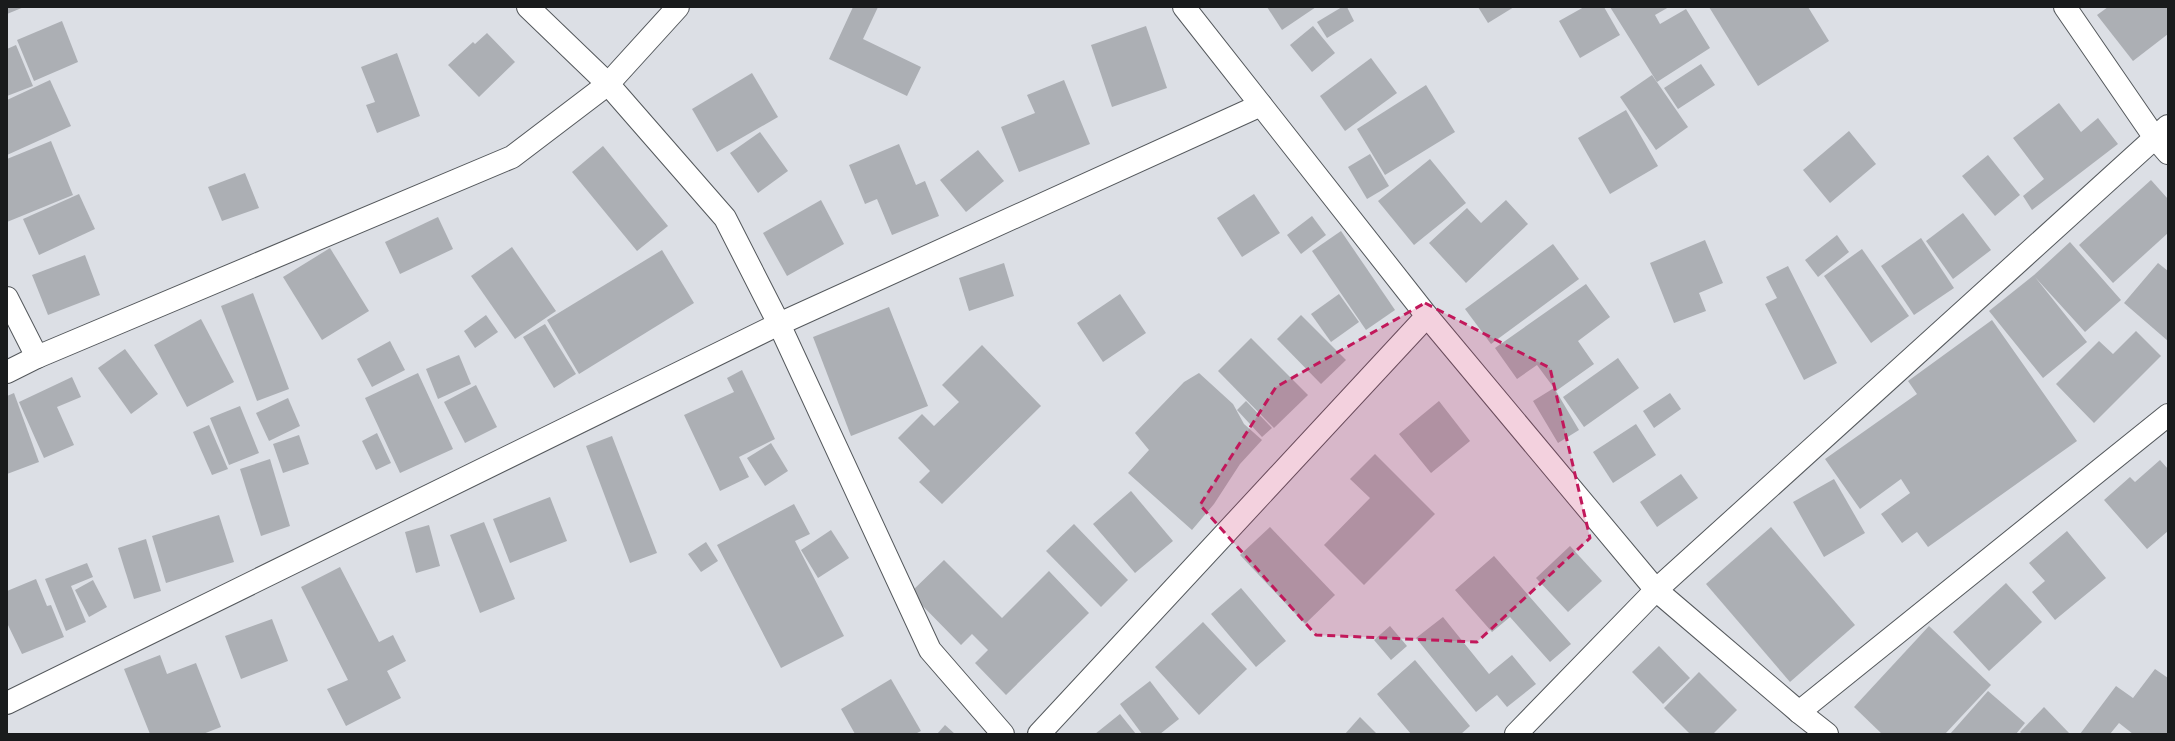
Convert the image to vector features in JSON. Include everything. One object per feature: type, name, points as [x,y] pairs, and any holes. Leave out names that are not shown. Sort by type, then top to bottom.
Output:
[{"type":"street","points":[[528,7],[608,84],[725,218],[779,324],[930,650],[1003,734]]},
{"type":"street","points":[[7,372],[37,357],[512,157],[608,84],[678,7]]},
{"type":"street","points":[[1184,7],[1427,316],[1656,590],[1799,712],[1827,734]]},
{"type":"street","points":[[1516,734],[1656,590],[2164,139],[2066,7]]},
{"type":"street","points":[[7,703],[779,324],[1261,105]]},
{"type":"street","points":[[7,298],[37,357]]},
{"type":"street","points":[[1039,734],[1427,316]]},
{"type":"street","points":[[1799,712],[2168,415]]},
{"type":"highlighted area","points":[[1425,303],[1550,368],[1590,538],[1477,642],[1316,635],[1200,505],[1276,387]]},
{"type":"building","points":[[7,7],[24,7],[7,14]]},
{"type":"building","points":[[853,7],[878,7],[863,39],[921,67],[907,96],[829,59]]},
{"type":"building","points":[[1267,7],[1316,7],[1282,30]]},
{"type":"building","points":[[1342,7],[1347,7],[1354,21],[1327,38],[1317,22]]},
{"type":"building","points":[[1478,7],[1514,7],[1488,23]]},
{"type":"building","points":[[1584,7],[1604,7],[1620,35],[1580,58],[1559,21]]},
{"type":"building","points":[[1610,7],[1669,7],[1655,15],[1660,24],[1686,9],[1710,48],[1657,82]]},
{"type":"building","points":[[1709,7],[1808,7],[1829,41],[1758,86]]},
{"type":"building","points":[[2108,7],[2168,7],[2168,34],[2133,61],[2097,15]]},
{"type":"building","points":[[62,21],[78,62],[34,81],[17,40]]},
{"type":"building","points":[[1146,26],[1167,88],[1112,107],[1091,45]]},
{"type":"building","points":[[1313,26],[1335,53],[1312,72],[1290,45]]},
{"type":"building","points":[[487,33],[515,62],[479,97],[448,65],[473,42],[475,44]]},
{"type":"building","points":[[16,45],[33,86],[7,96],[7,49]]},
{"type":"building","points":[[397,53],[420,116],[377,133],[366,105],[375,102],[361,67]]},
{"type":"building","points":[[1371,58],[1397,93],[1345,131],[1320,96]]},
{"type":"building","points":[[1701,64],[1715,85],[1678,109],[1664,88]]},
{"type":"building","points":[[752,73],[778,117],[717,152],[692,109]]},
{"type":"building","points":[[1652,75],[1688,127],[1656,150],[1620,97]]},
{"type":"building","points":[[50,80],[71,126],[7,155],[7,100]]},
{"type":"building","points":[[1064,80],[1090,144],[1019,172],[1001,127],[1035,113],[1027,95]]},
{"type":"building","points":[[1426,85],[1455,132],[1385,175],[1357,129]]},
{"type":"building","points":[[2059,103],[2081,132],[2098,118],[2118,144],[2032,210],[2023,196],[2044,179],[2013,138]]},
{"type":"building","points":[[1626,110],[1658,166],[1610,194],[1578,138]]},
{"type":"building","points":[[1849,131],[1876,164],[1830,203],[1803,170]]},
{"type":"building","points":[[760,132],[788,171],[758,193],[730,153]]},
{"type":"building","points":[[51,141],[73,195],[7,222],[7,159]]},
{"type":"building","points":[[899,144],[916,185],[925,181],[939,216],[892,235],[877,199],[865,204],[849,165]]},
{"type":"building","points":[[603,146],[668,226],[637,251],[572,172]]},
{"type":"building","points":[[978,150],[1004,181],[966,212],[940,180]]},
{"type":"building","points":[[1370,154],[1389,186],[1367,199],[1348,167]]},
{"type":"building","points":[[1988,155],[2020,195],[1995,216],[1962,176]]},
{"type":"building","points":[[1430,159],[1466,203],[1414,245],[1378,201]]},
{"type":"building","points":[[245,173],[259,208],[222,221],[208,187]]},
{"type":"building","points":[[2151,180],[2168,199],[2168,233],[2113,283],[2079,245]]},
{"type":"building","points":[[79,194],[95,229],[39,255],[23,219]]},
{"type":"building","points":[[1254,194],[1280,233],[1242,257],[1217,218]]},
{"type":"building","points":[[821,200],[844,244],[787,276],[763,233]]},
{"type":"building","points":[[1506,200],[1528,224],[1466,283],[1429,243],[1467,208],[1481,223]]},
{"type":"building","points":[[1963,213],[1991,250],[1953,279],[1926,241]]},
{"type":"building","points":[[1312,216],[1326,235],[1301,254],[1287,235]]},
{"type":"building","points":[[438,217],[453,249],[400,274],[385,242]]},
{"type":"building","points":[[1341,231],[1395,310],[1366,330],[1312,251]]},
{"type":"building","points":[[1837,235],[1849,252],[1818,277],[1805,260]]},
{"type":"building","points":[[1921,238],[1954,288],[1914,315],[1881,266]]},
{"type":"building","points":[[1705,240],[1723,283],[1699,293],[1706,311],[1674,323],[1650,263]]},
{"type":"building","points":[[2070,242],[2121,300],[2085,332],[2035,277],[2087,342],[2043,378],[1989,311],[2034,275]]},
{"type":"building","points":[[1553,244],[1579,279],[1491,344],[1465,309]]},
{"type":"building","points":[[512,247],[556,311],[515,339],[471,276]]},
{"type":"building","points":[[330,248],[369,311],[322,340],[283,277]]},
{"type":"building","points":[[1862,249],[1909,316],[1871,343],[1824,276]]},
{"type":"building","points":[[662,250],[694,303],[579,374],[547,320]]},
{"type":"building","points":[[85,255],[100,295],[48,315],[32,275]]},
{"type":"building","points":[[1004,263],[1014,296],[969,311],[959,278]]},
{"type":"building","points":[[2158,263],[2168,271],[2168,341],[2124,303]]},
{"type":"building","points":[[1788,266],[1837,363],[1804,380],[1765,304],[1777,298],[1766,277]]},
{"type":"building","points":[[1586,284],[1610,317],[1578,341],[1594,364],[1556,391],[1579,430],[1558,443],[1533,401],[1554,388],[1537,365],[1517,379],[1495,348]]},
{"type":"building","points":[[253,293],[289,389],[257,401],[221,306]]},
{"type":"building","points":[[1120,294],[1146,333],[1103,362],[1077,323]]},
{"type":"building","points":[[1339,294],[1359,322],[1331,342],[1311,314]]},
{"type":"building","points":[[889,307],[928,406],[851,436],[813,337]]},
{"type":"building","points":[[486,315],[498,332],[475,348],[464,331]]},
{"type":"building","points":[[1301,315],[1346,360],[1321,384],[1277,339]]},
{"type":"building","points":[[201,319],[234,382],[187,407],[154,345]]},
{"type":"building","points":[[1992,320],[2077,441],[1928,547],[1917,532],[1902,543],[1881,514],[1910,493],[1901,479],[1860,509],[1825,459],[1917,394],[1908,381]]},
{"type":"building","points":[[545,324],[576,374],[554,388],[523,337]]},
{"type":"building","points":[[2136,331],[2161,356],[2094,423],[2056,384],[2099,341],[2113,354]]},
{"type":"building","points":[[1251,338],[1308,395],[1274,428],[1218,371]]},
{"type":"building","points":[[390,341],[405,370],[372,387],[357,359]]},
{"type":"building","points":[[982,345],[1041,406],[942,504],[919,482],[930,471],[898,438],[922,414],[934,426],[959,402],[942,385]]},
{"type":"building","points":[[125,349],[158,394],[131,414],[98,368]]},
{"type":"building","points":[[459,355],[471,384],[438,399],[426,369]]},
{"type":"building","points":[[1618,358],[1639,388],[1584,427],[1563,397]]},
{"type":"building","points":[[742,370],[775,439],[739,457],[749,477],[720,491],[684,415],[734,392],[727,378]]},
{"type":"building","points":[[418,373],[453,449],[400,473],[365,398]]},
{"type":"building","points":[[1199,373],[1233,404],[1244,424],[1262,440],[1240,464],[1214,504],[1192,530],[1128,473],[1149,450],[1135,433],[1184,382]]},
{"type":"building","points":[[72,377],[81,397],[57,407],[74,445],[44,458],[19,402]]},
{"type":"building","points":[[476,385],[497,427],[465,443],[444,402]]},
{"type":"building","points":[[14,393],[39,462],[7,474],[7,396]]},
{"type":"building","points":[[1670,393],[1681,409],[1654,428],[1643,411]]},
{"type":"building","points":[[288,398],[300,426],[269,441],[256,413]]},
{"type":"building","points":[[1246,401],[1272,428],[1262,437],[1237,410]]},
{"type":"building","points":[[1439,401],[1470,441],[1431,473],[1399,434]]},
{"type":"building","points":[[240,406],[259,453],[229,465],[210,418]]},
{"type":"building","points":[[1636,424],[1656,455],[1613,483],[1593,452]]},
{"type":"building","points":[[209,425],[228,469],[212,475],[193,432]]},
{"type":"building","points":[[377,433],[391,463],[376,470],[362,441]]},
{"type":"building","points":[[299,435],[309,464],[283,473],[273,444]]},
{"type":"building","points":[[612,436],[657,553],[630,563],[586,446]]},
{"type":"building","points":[[771,443],[788,471],[765,486],[747,458]]},
{"type":"building","points":[[1375,454],[1435,514],[1364,585],[1324,545],[1370,498],[1350,479]]},
{"type":"building","points":[[270,459],[290,526],[261,536],[240,469]]},
{"type":"building","points":[[2160,460],[2168,469],[2168,531],[2147,549],[2104,500],[2130,477],[2135,482]]},
{"type":"building","points":[[1681,474],[1698,498],[1657,527],[1640,502]]},
{"type":"building","points":[[1834,479],[1865,533],[1824,557],[1793,502]]},
{"type":"building","points":[[1131,491],[1173,541],[1135,573],[1093,524]]},
{"type":"building","points":[[550,497],[567,541],[510,563],[493,519]]},
{"type":"building","points":[[794,504],[810,534],[795,541],[844,636],[781,668],[717,545]]},
{"type":"building","points":[[219,515],[234,562],[166,583],[152,536]]},
{"type":"building","points":[[484,522],[515,599],[480,613],[450,535]]},
{"type":"building","points":[[1074,524],[1128,580],[1101,607],[1046,551]]},
{"type":"building","points":[[429,525],[440,566],[416,573],[405,532]]},
{"type":"building","points":[[1270,527],[1335,595],[1305,624],[1240,555]]},
{"type":"building","points":[[1771,527],[1855,625],[1790,682],[1706,584]]},
{"type":"building","points":[[831,530],[849,558],[818,578],[801,550]]},
{"type":"building","points":[[2067,531],[2106,578],[2055,620],[2032,592],[2045,581],[2029,563]]},
{"type":"building","points":[[146,539],[161,591],[134,599],[118,548]]},
{"type":"building","points":[[706,542],[718,561],[701,572],[688,554]]},
{"type":"building","points":[[1570,546],[1602,581],[1568,612],[1536,578]]},
{"type":"building","points":[[1494,556],[1571,644],[1550,662],[1510,617],[1492,632],[1455,590]]},
{"type":"building","points":[[944,560],[1002,618],[1049,571],[1089,613],[1006,695],[975,663],[988,650],[972,634],[961,645],[910,593]]},
{"type":"building","points":[[87,563],[93,577],[71,586],[86,622],[66,631],[45,579]]},
{"type":"building","points":[[340,567],[379,642],[393,635],[406,661],[387,671],[401,698],[346,726],[327,689],[348,680],[301,587]]},
{"type":"building","points":[[36,579],[47,606],[51,605],[64,637],[22,654],[7,623],[7,591]]},
{"type":"building","points":[[93,580],[107,607],[89,617],[75,590]]},
{"type":"building","points":[[2006,583],[2042,622],[1989,671],[1953,632]]},
{"type":"building","points":[[1241,588],[1286,641],[1256,667],[1211,614]]},
{"type":"building","points":[[1443,617],[1489,674],[1512,655],[1536,684],[1507,707],[1497,695],[1476,712],[1416,638]]},
{"type":"building","points":[[272,619],[288,661],[241,679],[225,636]]},
{"type":"building","points":[[1203,622],[1247,669],[1199,715],[1155,667]]},
{"type":"building","points":[[1390,626],[1407,646],[1391,660],[1374,640]]},
{"type":"building","points":[[1929,626],[1991,685],[1945,734],[1882,734],[1854,707]]},
{"type":"building","points":[[1659,646],[1690,678],[1663,704],[1632,672]]},
{"type":"building","points":[[160,655],[167,674],[196,663],[221,727],[203,734],[150,734],[124,669]]},
{"type":"building","points":[[1415,660],[1470,726],[1461,734],[1411,734],[1377,694]]},
{"type":"building","points":[[2155,669],[2168,678],[2168,734],[2133,734],[2119,723],[2110,734],[2080,734],[2116,686],[2133,698]]},
{"type":"building","points":[[1699,672],[1737,710],[1713,734],[1690,734],[1664,708]]},
{"type":"building","points":[[891,679],[921,731],[915,734],[855,734],[841,709]]},
{"type":"building","points":[[1150,681],[1179,719],[1160,734],[1142,734],[1120,704]]},
{"type":"building","points":[[1988,691],[2025,723],[2016,734],[1950,734]]},
{"type":"building","points":[[2044,707],[2070,734],[2022,734],[2020,732]]},
{"type":"building","points":[[1120,714],[1136,734],[1095,734]]},
{"type":"building","points":[[1360,717],[1377,734],[1345,734]]},
{"type":"building","points":[[945,725],[955,734],[937,734]]}]
